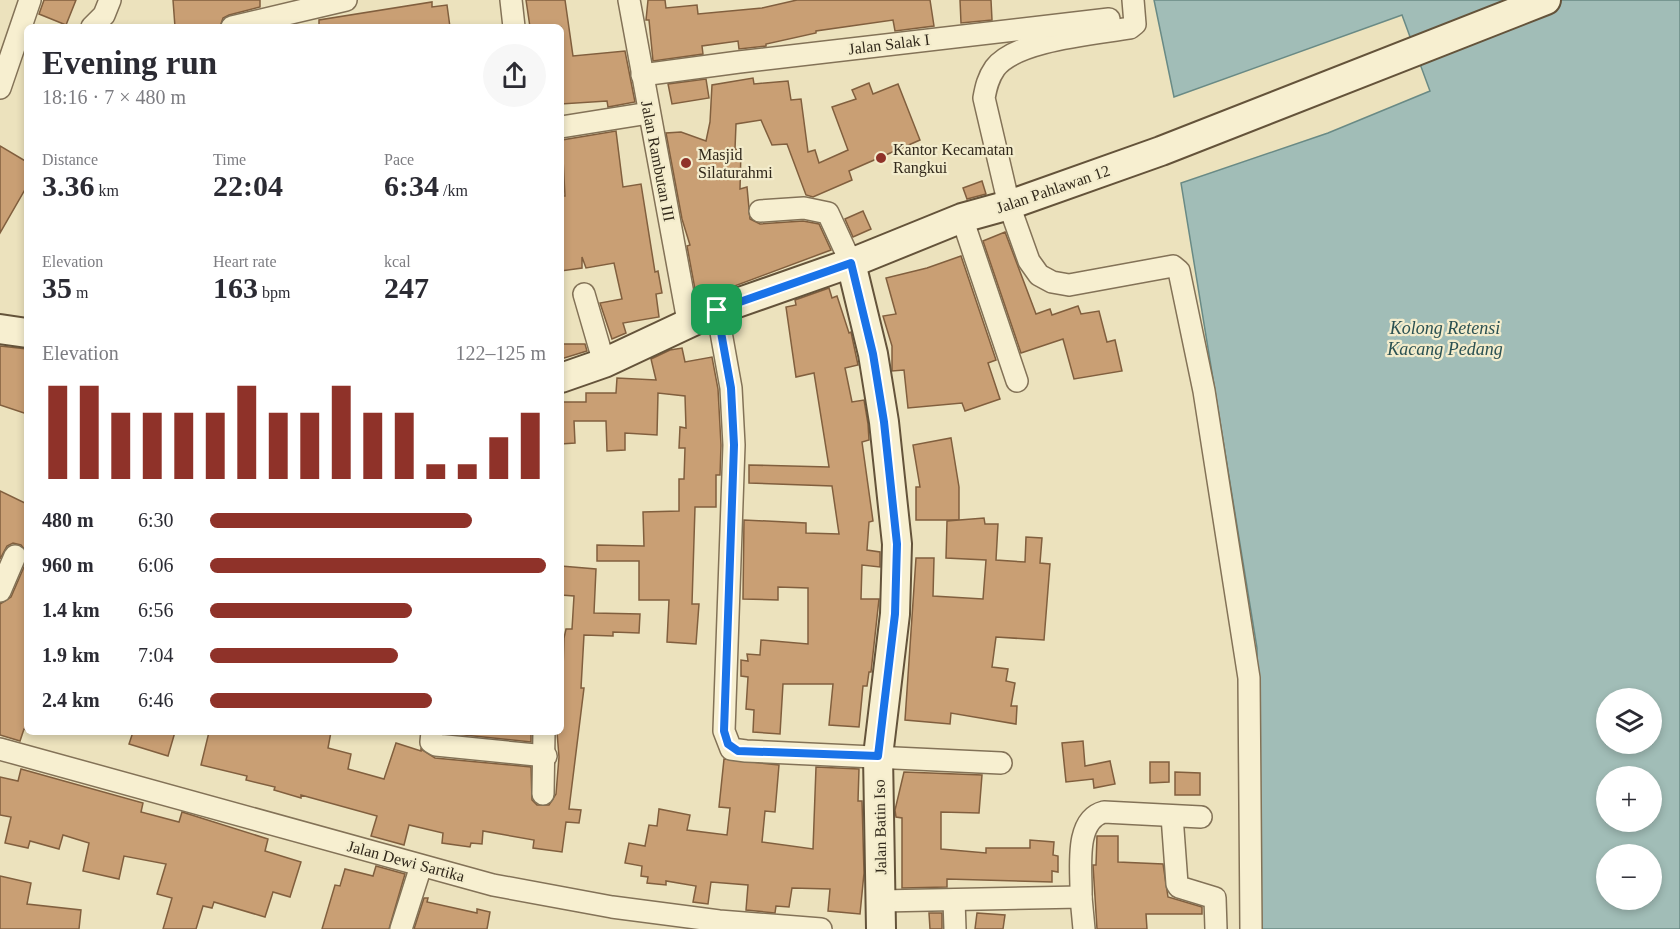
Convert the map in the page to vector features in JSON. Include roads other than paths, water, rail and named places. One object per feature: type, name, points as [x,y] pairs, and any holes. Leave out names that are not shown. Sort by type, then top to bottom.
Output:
[{"type":"main road","name":"Jalan Pahlawan 12","points":[[564,377],[604,363],[688,321],[851,263],[962,218],[1009,205],[1151,155],[1546,0]]},
{"type":"main road","name":"Jalan Batin Iso","points":[[851,263],[873,354],[884,422],[897,544],[895,614],[878,756],[881,929]]},
{"type":"main road","points":[[0,329],[24,333]]},
{"type":"street","points":[[0,88],[30,0]]},
{"type":"street","points":[[95,24],[104,15],[110,0]]},
{"type":"street","points":[[245,24],[346,0]]},
{"type":"street","points":[[511,0],[514,24]]},
{"type":"street","name":"Jalan Rambutan III","points":[[629,0],[688,321]]},
{"type":"street","points":[[1134,8],[1135,24],[1130,28],[1028,47],[1006,57],[995,67],[987,83],[984,98],[1009,205],[1029,261],[1039,275],[1052,282],[1070,285],[1173,266],[1179,271],[1204,391],[1249,678],[1251,929]]},
{"type":"street","name":"Jalan Salak I","points":[[642,75],[1134,8]]},
{"type":"street","points":[[564,127],[649,113]]},
{"type":"street","points":[[760,211],[804,208],[828,213],[851,263]]},
{"type":"street","points":[[962,218],[1017,381]]},
{"type":"street","points":[[584,294],[604,363]]},
{"type":"street","points":[[717,310],[731,388],[734,445],[725,738],[731,749],[1001,763]]},
{"type":"street","points":[[0,591],[14,556]]},
{"type":"street","points":[[432,735],[431,742],[436,745],[546,756]]},
{"type":"street","points":[[543,794],[546,756],[544,735]]},
{"type":"street","name":"Jalan Dewi Sartika","points":[[0,749],[493,885],[612,907],[719,921],[821,929]]},
{"type":"street","points":[[1084,929],[1081,897],[1083,841],[1090,820],[1096,814],[1104,812],[1201,817]]},
{"type":"street","points":[[1172,816],[1177,884],[1179,887],[1215,898],[1215,929]]},
{"type":"street","points":[[401,929],[421,866]]},
{"type":"street","points":[[881,901],[1081,897]]},
{"type":"street","points":[[954,900],[955,929]]},
{"type":"water","name":"Kolong Retensi Kacang Pedang","points":[[1154,0],[1680,0],[1680,929],[1258,929],[1257,648],[1181,183],[1328,133],[1430,91],[1402,15],[1174,97]]},
{"type":"place","name":"Kantor Kecamatan Rangkui","points":[[881,158]]},
{"type":"place","name":"Masjid Silaturahmi","points":[[686,163]]}]
